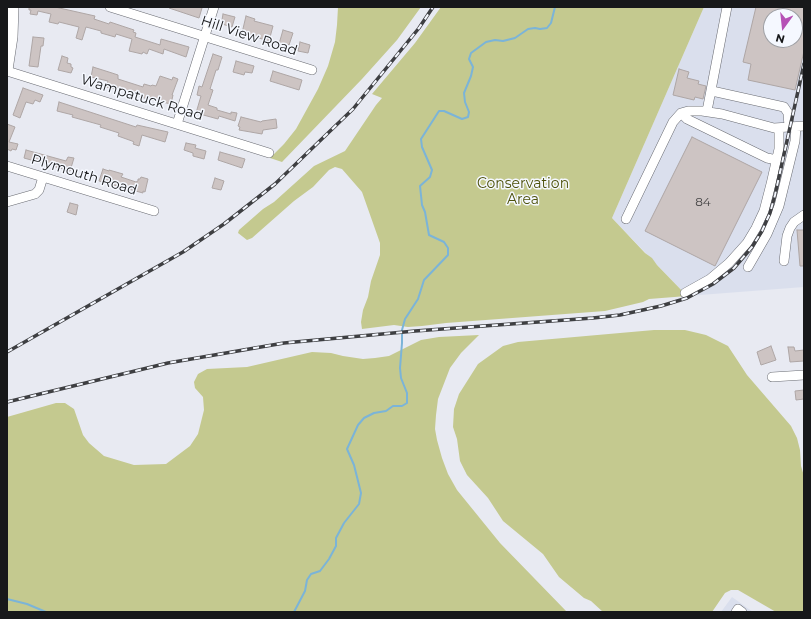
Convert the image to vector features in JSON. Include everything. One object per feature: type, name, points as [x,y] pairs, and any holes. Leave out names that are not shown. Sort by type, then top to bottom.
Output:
[{"type":"main road","points":[[7,71],[12,36],[13,7]]},
{"type":"street","name":"Hill View Road","points":[[110,7],[312,70]]},
{"type":"street","points":[[177,124],[214,7]]},
{"type":"street","points":[[707,111],[727,7]]},
{"type":"street","name":"Wampatuck Road","points":[[7,71],[269,153]]},
{"type":"street","points":[[712,91],[784,107],[796,127],[795,140],[779,206],[767,234],[748,267]]},
{"type":"street","points":[[626,219],[673,122],[681,113],[692,110],[707,111],[770,127],[796,127]]},
{"type":"street","points":[[681,113],[687,119],[767,158],[776,160]]},
{"type":"street","points":[[685,293],[716,274],[729,263],[747,243],[756,228],[764,211],[776,160],[779,144],[779,128]]},
{"type":"street","name":"Plymouth Road","points":[[7,166],[154,212]]},
{"type":"street","points":[[7,202],[35,194],[39,190],[43,177]]},
{"type":"street","points":[[784,261],[787,236],[790,228],[794,222],[804,215]]},
{"type":"street","points":[[772,377],[804,375]]},
{"type":"street","points":[[736,612],[738,609],[742,612]]},
{"type":"shaded area","points":[[704,7],[804,7],[804,287],[687,296],[612,218]]},
{"type":"shaded area","points":[[732,597],[753,612],[721,612]]},
{"type":"green space","points":[[338,7],[421,7],[397,40],[362,79],[282,162],[270,158],[296,129],[318,89],[328,66],[335,42]]},
{"type":"green space","name":"Conservation Area","points":[[441,7],[704,7],[612,218],[687,296],[649,299],[643,302],[605,311],[408,327],[394,325],[362,329],[361,322],[363,310],[380,255],[380,243],[362,192],[342,169],[335,167],[329,170],[313,187],[294,201],[252,238],[247,240],[238,233],[239,230],[263,209],[274,202],[314,166],[345,151],[382,98],[372,94],[415,43]]},
{"type":"green space","points":[[654,330],[685,330],[706,335],[728,346],[747,375],[791,426],[797,438],[804,476],[804,612],[776,612],[738,590],[731,590],[725,593],[712,612],[603,612],[559,577],[543,554],[503,521],[488,498],[467,475],[460,461],[457,439],[453,427],[454,409],[459,394],[478,364],[503,346],[518,342]]},
{"type":"green space","points":[[479,335],[461,353],[450,368],[438,399],[435,429],[442,458],[448,474],[457,490],[500,543],[567,612],[7,612],[7,417],[56,403],[65,403],[74,409],[83,435],[89,443],[104,456],[134,465],[166,464],[190,446],[198,434],[204,410],[203,397],[195,388],[194,382],[198,374],[207,369],[247,367],[312,352],[331,353],[363,359],[375,358],[389,356],[421,340],[439,337]]},
{"type":"building","points":[[29,7],[55,7],[95,16],[94,19],[109,24],[110,22],[134,30],[133,32],[136,33],[135,37],[160,45],[161,39],[189,47],[186,57],[164,49],[163,54],[149,49],[147,54],[143,52],[142,54],[129,51],[132,39],[116,34],[115,37],[86,27],[82,40],[76,38],[79,27],[59,22],[58,24],[49,22],[51,14],[38,11],[37,15],[30,14],[31,10],[29,10]]},
{"type":"building","points":[[756,7],[804,7],[804,51],[795,90],[748,80],[751,64],[743,62]]},
{"type":"building","points":[[169,8],[202,8],[199,18]]},
{"type":"building","points":[[223,14],[235,17],[232,27],[222,24]]},
{"type":"building","points":[[246,16],[255,19],[254,21],[273,26],[269,41],[242,33]]},
{"type":"building","points":[[283,30],[293,33],[287,47],[279,44]]},
{"type":"building","points":[[33,37],[44,38],[43,46],[41,46],[38,67],[29,66]]},
{"type":"building","points":[[300,42],[310,45],[308,53],[298,51]]},
{"type":"building","points":[[213,54],[222,57],[210,89],[213,90],[208,105],[217,108],[217,110],[231,114],[231,112],[237,113],[235,121],[219,116],[218,119],[196,113],[201,96],[197,95],[199,86],[202,87]]},
{"type":"building","points":[[62,56],[68,58],[67,63],[71,64],[71,67],[73,68],[71,73],[58,70]]},
{"type":"building","points":[[236,61],[254,66],[252,73],[245,72],[244,75],[233,72]]},
{"type":"building","points":[[93,67],[118,75],[118,79],[143,87],[144,84],[156,86],[160,76],[172,80],[173,77],[178,79],[172,95],[171,104],[140,97],[141,95],[116,87],[115,89],[106,87],[108,81],[91,77]]},
{"type":"building","points":[[679,69],[689,72],[687,78],[699,81],[698,84],[706,86],[703,99],[695,97],[694,100],[673,95]]},
{"type":"building","points":[[273,71],[302,80],[299,90],[270,81]]},
{"type":"building","points":[[23,88],[43,95],[40,102],[35,100],[33,104],[26,102],[20,118],[13,115]]},
{"type":"building","points":[[59,102],[136,127],[137,125],[168,132],[165,142],[142,135],[139,146],[133,144],[134,142],[118,136],[119,133],[100,127],[101,125],[57,111]]},
{"type":"building","points":[[241,117],[261,122],[276,119],[277,128],[263,130],[262,134],[239,130],[240,127],[238,126]]},
{"type":"building","points":[[7,124],[15,127],[9,142],[18,144],[16,150],[12,149],[11,151],[7,149]]},
{"type":"building","points":[[692,137],[762,172],[715,266],[645,231]]},
{"type":"building","points":[[186,143],[196,145],[195,148],[206,151],[204,159],[193,156],[193,153],[184,150]]},
{"type":"building","points":[[26,150],[66,161],[68,157],[74,158],[70,171],[24,158]]},
{"type":"building","points":[[220,152],[245,159],[242,168],[218,160]]},
{"type":"building","points":[[103,169],[123,174],[121,177],[136,182],[141,177],[148,179],[145,192],[143,191],[143,193],[99,181]]},
{"type":"building","points":[[215,178],[224,181],[221,190],[212,188]]},
{"type":"building","points":[[70,203],[78,205],[76,215],[67,212]]},
{"type":"building","points":[[797,230],[804,230],[804,266],[800,266]]},
{"type":"building","points":[[771,346],[776,360],[761,365],[757,352]]},
{"type":"building","points":[[788,347],[794,347],[795,351],[804,350],[804,361],[790,362]]},
{"type":"building","points":[[804,390],[804,399],[796,400],[795,391]]},
{"type":"waterway","points":[[294,612],[305,591],[307,580],[311,574],[320,571],[329,559],[336,546],[336,538],[344,523],[359,504],[361,493],[354,465],[347,449],[358,425],[364,418],[374,413],[386,411],[393,406],[402,406],[407,403],[407,393],[401,378],[400,368],[402,330],[405,319],[418,299],[424,280],[448,255],[448,248],[444,242],[429,235],[425,212],[422,205],[420,186],[430,177],[432,170],[422,147],[421,139],[439,111],[444,111],[462,119],[468,117],[469,112],[465,102],[464,93],[473,67],[469,59],[471,53],[486,42],[495,40],[503,41],[515,38],[528,29],[547,28],[551,23],[555,7]]},
{"type":"waterway","points":[[7,599],[27,604],[46,612]]},
{"type":"railway","points":[[7,352],[183,252],[224,224],[275,184],[353,109],[419,28],[433,7]]},
{"type":"railway","points":[[7,402],[168,363],[284,343],[620,315],[661,306],[687,298],[713,284],[734,268],[752,247],[762,231],[770,213],[775,195],[804,64]]}]
